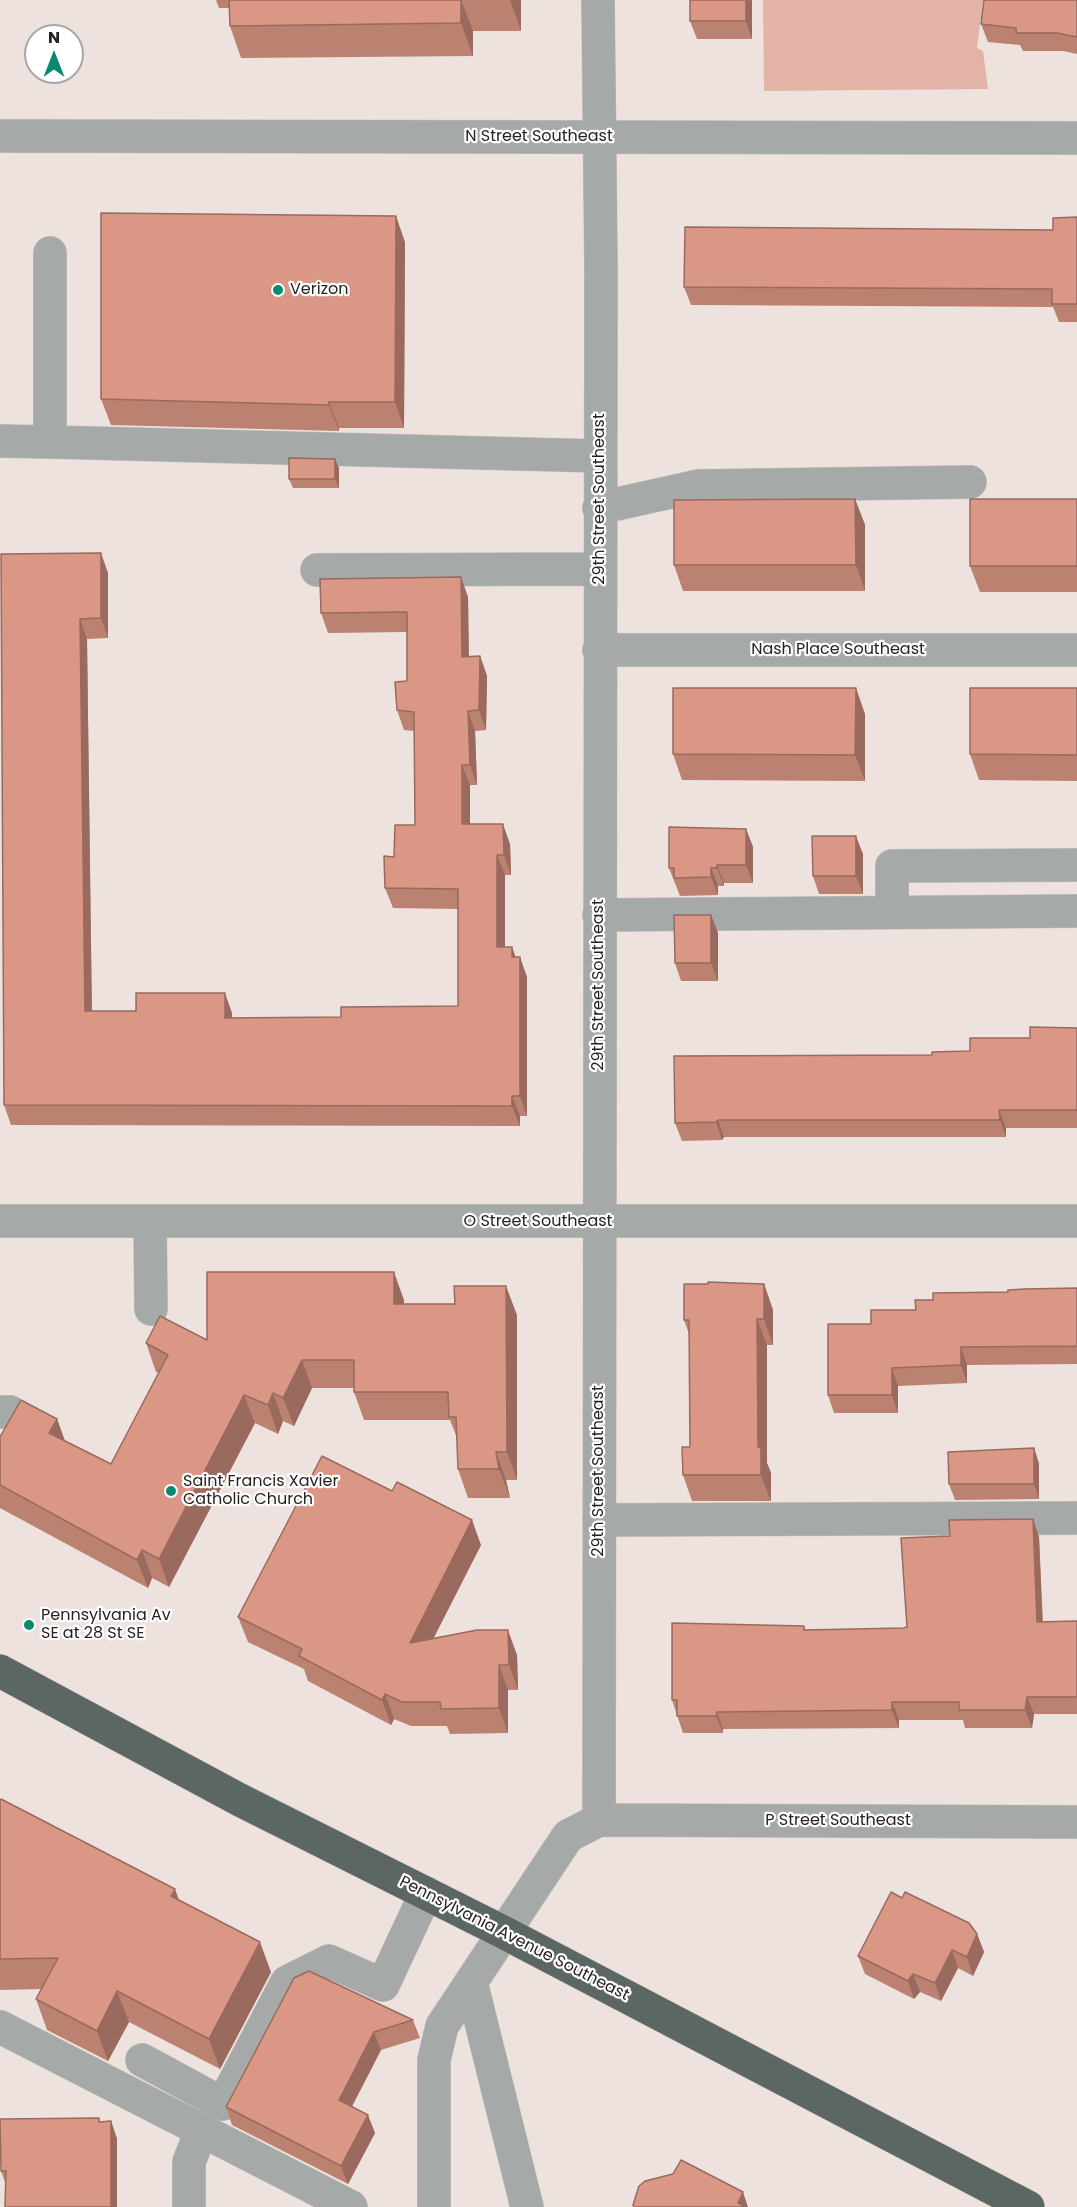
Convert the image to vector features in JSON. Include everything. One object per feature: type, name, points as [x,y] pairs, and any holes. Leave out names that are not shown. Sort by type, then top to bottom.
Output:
[{"type":"highway","name":"Pennsylvania Avenue Southeast","points":[[0,1671],[240,1800],[502,1932],[1028,2207]]},
{"type":"street","name":"29th Street Southeast","points":[[598,0],[600,137],[599,1820]]},
{"type":"street","name":"N Street Southeast","points":[[0,136],[1077,138]]},
{"type":"street","points":[[50,253],[50,442]]},
{"type":"street","points":[[0,441],[600,456]]},
{"type":"street","points":[[599,508],[698,486],[969,482]]},
{"type":"street","points":[[317,570],[599,569]]},
{"type":"street","name":"Nash Place Southeast","points":[[599,650],[1077,650]]},
{"type":"street","points":[[892,912],[892,866],[1077,865]]},
{"type":"street","points":[[599,915],[1077,911]]},
{"type":"street","name":"O Street Southeast","points":[[0,1221],[1077,1221]]},
{"type":"street","points":[[150,1221],[151,1309]]},
{"type":"street","points":[[599,1520],[1077,1518]]},
{"type":"street","points":[[434,2207],[434,2060],[442,2026],[502,1932],[568,1836],[599,1820]]},
{"type":"street","name":"P Street Southeast","points":[[599,1820],[1077,1822]]},
{"type":"street","points":[[142,2060],[223,2104],[287,1982],[329,1961],[383,1985],[426,1893]]},
{"type":"street","points":[[471,1982],[527,2207]]},
{"type":"street","points":[[0,2027],[351,2207]]},
{"type":"street","points":[[189,2207],[189,2162],[201,2131]]},
{"type":"shaded area","points":[[763,0],[983,0],[977,48],[983,51],[988,89],[764,91]]},
{"type":"building","points":[[229,0],[461,0],[461,23],[230,26]]},
{"type":"building","points":[[690,0],[746,0],[746,21],[690,21]]},
{"type":"building","points":[[984,0],[1077,0],[1077,37],[1057,33],[1016,33],[1016,28],[981,24]]},
{"type":"building","points":[[101,213],[396,216],[395,402],[329,402],[329,405],[101,399]]},
{"type":"building","points":[[1077,217],[1077,304],[1052,304],[1052,289],[684,287],[685,227],[1053,230],[1053,218]]},
{"type":"building","points":[[289,458],[335,459],[335,479],[289,479]]},
{"type":"building","points":[[855,499],[856,565],[674,565],[674,500]]},
{"type":"building","points":[[970,499],[1077,499],[1077,566],[970,566]]},
{"type":"building","points":[[101,553],[101,618],[80,619],[85,1011],[136,1011],[136,993],[225,993],[225,1018],[341,1017],[341,1007],[458,1006],[458,889],[385,888],[384,856],[394,857],[395,825],[415,825],[414,712],[397,710],[395,682],[407,681],[407,612],[321,613],[320,579],[461,577],[462,657],[480,656],[479,710],[468,711],[470,765],[462,765],[462,824],[503,824],[504,855],[497,855],[497,947],[512,947],[512,957],[520,957],[520,1096],[512,1096],[512,1106],[4,1105],[1,554]]},
{"type":"building","points":[[673,688],[856,688],[855,755],[673,754]]},
{"type":"building","points":[[970,688],[1077,688],[1077,755],[970,754]]},
{"type":"building","points":[[669,827],[746,829],[746,865],[717,865],[717,868],[711,868],[711,877],[674,878],[674,868],[669,868]]},
{"type":"building","points":[[812,836],[856,836],[856,876],[813,876]]},
{"type":"building","points":[[674,915],[711,915],[711,963],[675,963]]},
{"type":"building","points":[[1030,1027],[1077,1028],[1077,1110],[999,1110],[1000,1120],[718,1120],[716,1122],[675,1123],[674,1056],[932,1055],[932,1052],[970,1051],[970,1038],[1030,1038]]},
{"type":"building","points":[[207,1272],[394,1272],[394,1304],[455,1304],[454,1286],[506,1286],[507,1452],[496,1452],[499,1469],[458,1469],[456,1417],[449,1417],[448,1392],[354,1392],[354,1360],[302,1360],[283,1398],[273,1393],[268,1405],[244,1395],[159,1559],[142,1550],[137,1560],[0,1485],[0,1437],[21,1400],[57,1419],[49,1433],[111,1464],[168,1355],[146,1343],[160,1316],[207,1340]]},
{"type":"building","points":[[708,1282],[764,1284],[764,1319],[757,1319],[758,1447],[761,1447],[761,1475],[683,1475],[682,1447],[690,1447],[689,1320],[684,1320],[684,1284],[708,1284]]},
{"type":"building","points":[[1077,1288],[1077,1346],[961,1347],[961,1365],[892,1368],[892,1395],[828,1395],[828,1324],[871,1324],[871,1310],[916,1310],[915,1300],[933,1300],[933,1293]]},
{"type":"building","points":[[1034,1448],[1034,1484],[949,1484],[948,1452]]},
{"type":"building","points":[[322,1456],[392,1491],[397,1482],[472,1520],[410,1643],[477,1630],[508,1630],[509,1665],[499,1665],[499,1708],[441,1709],[440,1702],[402,1702],[385,1694],[382,1700],[299,1656],[302,1649],[238,1617]]},
{"type":"building","points":[[1033,1519],[1037,1622],[1077,1621],[1077,1697],[1027,1697],[1025,1710],[959,1710],[959,1702],[892,1702],[892,1710],[717,1712],[716,1716],[677,1716],[677,1700],[672,1700],[672,1623],[804,1626],[804,1630],[907,1627],[901,1538],[950,1536],[949,1520]]},
{"type":"building","points":[[1,1799],[175,1889],[171,1896],[260,1942],[209,2039],[117,1991],[97,2031],[36,1999],[58,1958],[0,1959]]},
{"type":"building","points":[[891,1892],[902,1898],[905,1892],[969,1923],[977,1934],[967,1957],[952,1950],[935,1983],[913,1974],[908,1981],[858,1956]]},
{"type":"building","points":[[309,1971],[413,2020],[374,2032],[339,2100],[368,2115],[341,2166],[226,2107],[294,1978]]},
{"type":"building","points":[[99,2118],[99,2122],[111,2121],[111,2207],[5,2207],[6,2171],[1,2171],[0,2119]]},
{"type":"building","points":[[681,2160],[743,2192],[738,2203],[746,2207],[634,2207],[639,2186],[645,2181],[673,2174]]},
{"type":"place","name":"Verizon","points":[[278,290]]},
{"type":"place","name":"Saint Francis Xavier Catholic Church","points":[[171,1491]]},
{"type":"place","name":"Pennsylvania Av SE at 28 St SE","points":[[29,1625]]}]
